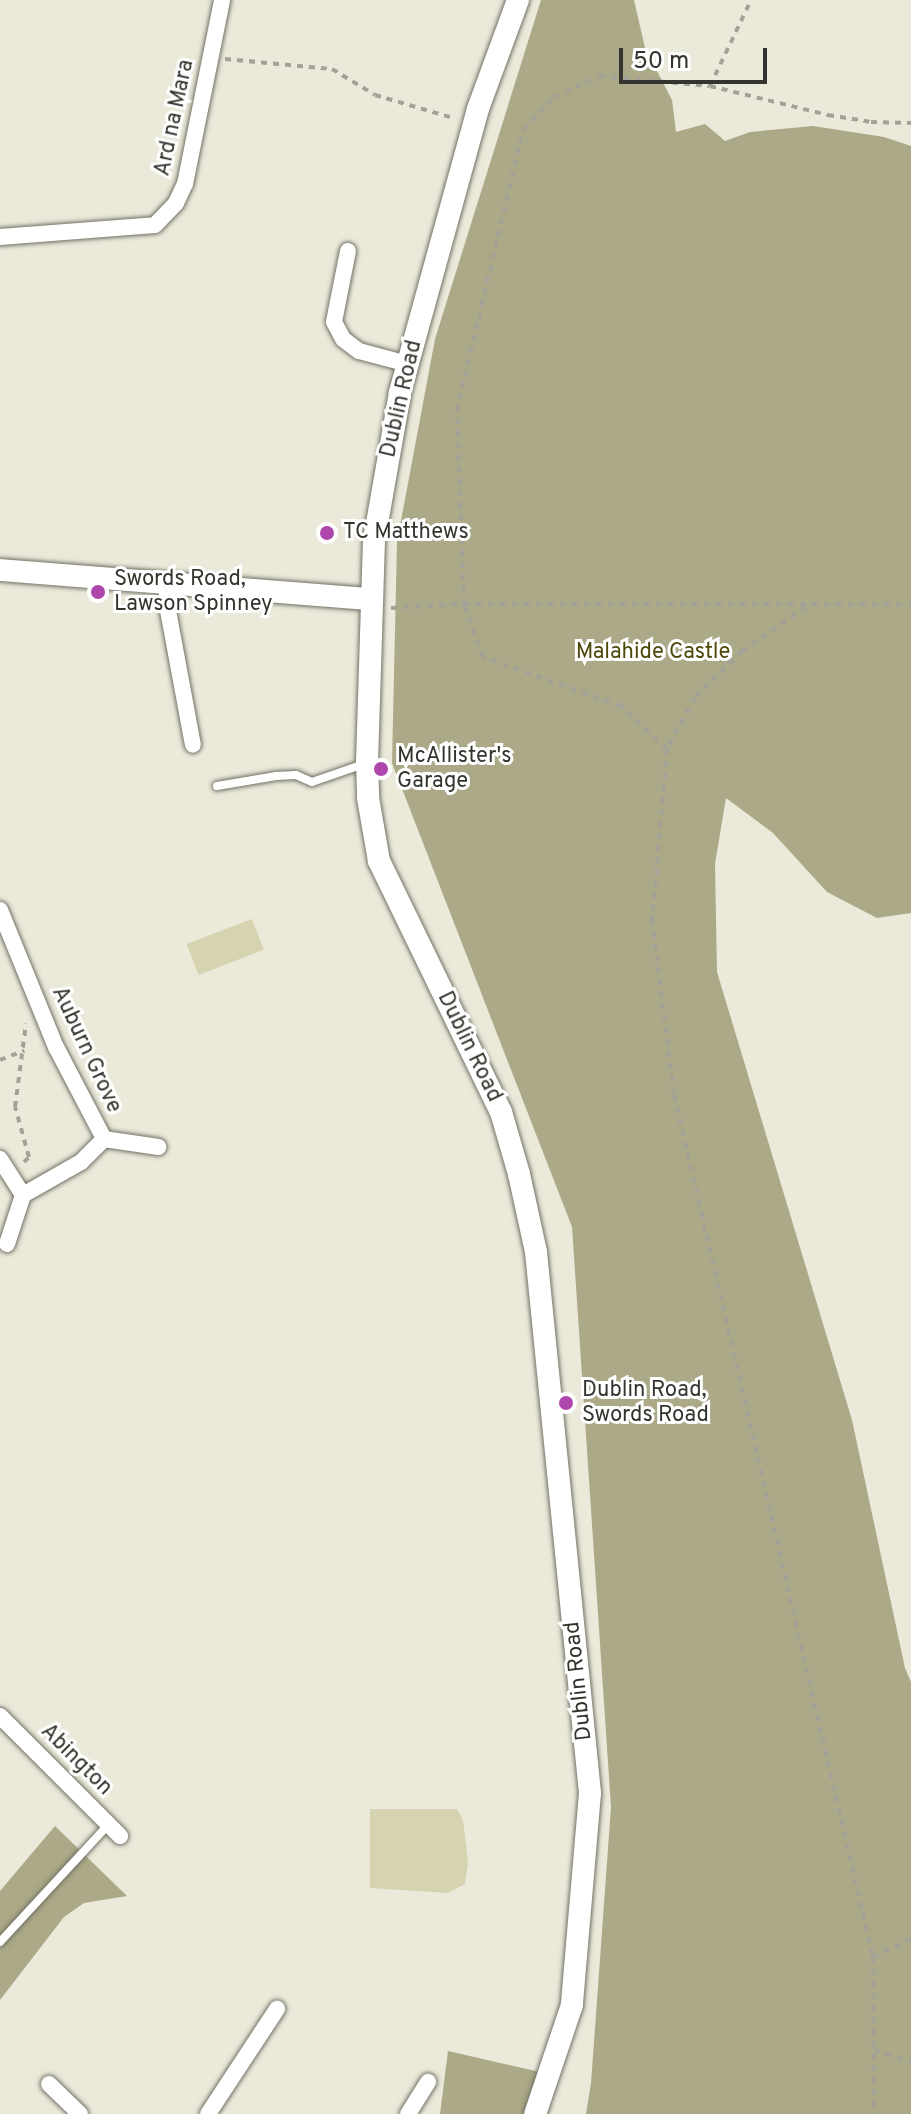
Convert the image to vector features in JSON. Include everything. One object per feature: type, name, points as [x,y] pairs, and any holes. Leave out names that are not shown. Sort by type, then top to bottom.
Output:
[{"type":"main road","name":"Dublin Road","points":[[518,0],[474,125],[408,364],[374,540],[367,763],[368,798],[379,861],[501,1112],[519,1174],[536,1252],[590,1793],[572,2005],[535,2114]]},
{"type":"main road","points":[[0,570],[370,599]]},
{"type":"street","name":"Ard na Mara","points":[[0,237],[155,225],[176,203],[185,184],[222,0]]},
{"type":"street","points":[[348,251],[334,322],[343,339],[359,351],[408,364]]},
{"type":"street","points":[[167,581],[167,605],[193,745]]},
{"type":"street","name":"Auburn Grove","points":[[0,910],[56,1047],[104,1139]]},
{"type":"street","name":"Auburn Grove","points":[[104,1139],[158,1147]]},
{"type":"street","name":"Auburn Grove","points":[[23,1195],[81,1162],[104,1139]]},
{"type":"street","points":[[0,1159],[23,1195],[7,1244]]},
{"type":"street","name":"Abington","points":[[0,1716],[114,1830]]},
{"type":"street","points":[[208,2114],[277,2009]]},
{"type":"street","points":[[408,2114],[428,2082]]},
{"type":"street","points":[[49,2084],[80,2114]]},
{"type":"lane","points":[[217,786],[296,775],[312,782],[367,763]]},
{"type":"lane","points":[[0,1942],[114,1830]]},
{"type":"path","points":[[710,86],[751,0]]},
{"type":"path","points":[[211,58],[332,69],[375,95],[474,125]]},
{"type":"path","points":[[667,749],[621,706],[483,657],[464,604],[457,411],[523,130],[554,97],[600,76],[710,86],[828,115],[871,122],[911,123]]},
{"type":"path","points":[[370,599],[394,609],[464,604],[911,605]]},
{"type":"path","points":[[806,607],[742,651],[695,697],[667,749],[652,920],[674,1095],[873,1957],[874,2114]]},
{"type":"path","points":[[11,1176],[29,1157],[15,1107],[26,1018]]},
{"type":"path","points":[[0,1060],[24,1051]]},
{"type":"path","points":[[873,1957],[911,1939]]},
{"type":"path","points":[[874,2050],[911,2062]]},
{"type":"shaded area","points":[[252,919],[264,950],[198,975],[187,944]]},
{"type":"shaded area","points":[[370,1809],[457,1809],[463,1820],[468,1862],[465,1884],[448,1893],[370,1888]]},
{"type":"green space","name":"Malahide Castle","points":[[541,0],[634,0],[645,48],[672,100],[676,132],[705,124],[725,141],[750,132],[813,126],[884,137],[911,146],[911,913],[877,918],[827,892],[773,833],[726,798],[715,864],[717,972],[852,1420],[905,1668],[911,1682],[911,2114],[586,2114],[591,2083],[611,1807],[572,1227],[392,763],[397,542],[435,339]]},
{"type":"green space","points":[[55,1826],[127,1896],[84,1903],[64,1917],[0,2000],[0,1891]]},
{"type":"green space","points":[[448,2051],[540,2072],[524,2114],[440,2114]]},
{"type":"place","name":"TC Matthews","points":[[327,533]]},
{"type":"place","name":"Swords Road, Lawson Spinney","points":[[98,592]]},
{"type":"place","name":"McAllister's Garage","points":[[381,769]]},
{"type":"place","name":"Dublin Road, Swords Road","points":[[566,1403]]}]
